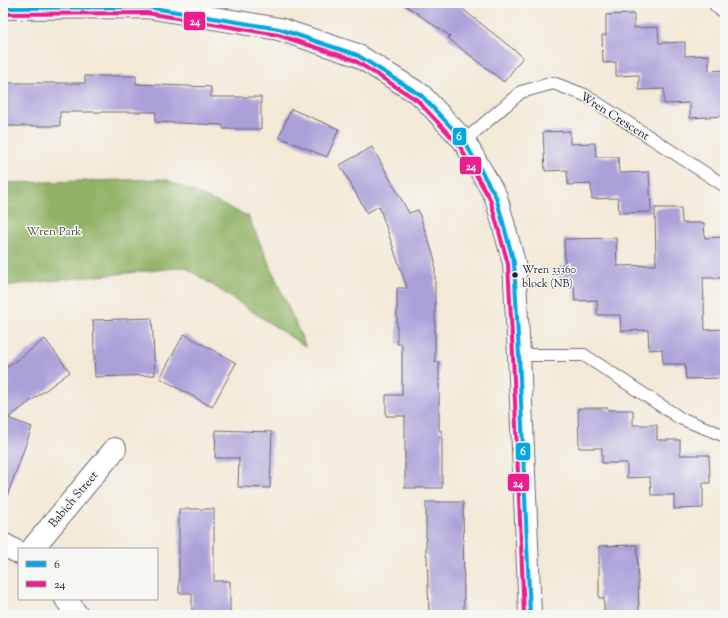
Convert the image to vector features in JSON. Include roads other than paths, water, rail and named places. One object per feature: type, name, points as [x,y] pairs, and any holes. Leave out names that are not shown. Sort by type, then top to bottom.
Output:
[{"type":"street","points":[[720,3],[725,7]]},
{"type":"street","points":[[3,8],[148,7],[279,29],[357,55],[421,95],[464,141],[496,198],[514,263],[530,615]]},
{"type":"street","name":"Babich Street","points":[[33,548],[115,449]]},
{"type":"street","points":[[3,544],[18,552]]},
{"type":"street","points":[[67,600],[77,615]]},
{"type":"lane","name":"Wren Crescent","points":[[464,141],[521,92],[553,83],[585,95],[725,186]]},
{"type":"lane","points":[[519,355],[584,355],[680,418],[725,436]]},
{"type":"place","name":"Wren 33360 block (NB)","points":[[515,275]]},
{"type":"park label","name":"Wren Park","points":[[54,231]]}]
